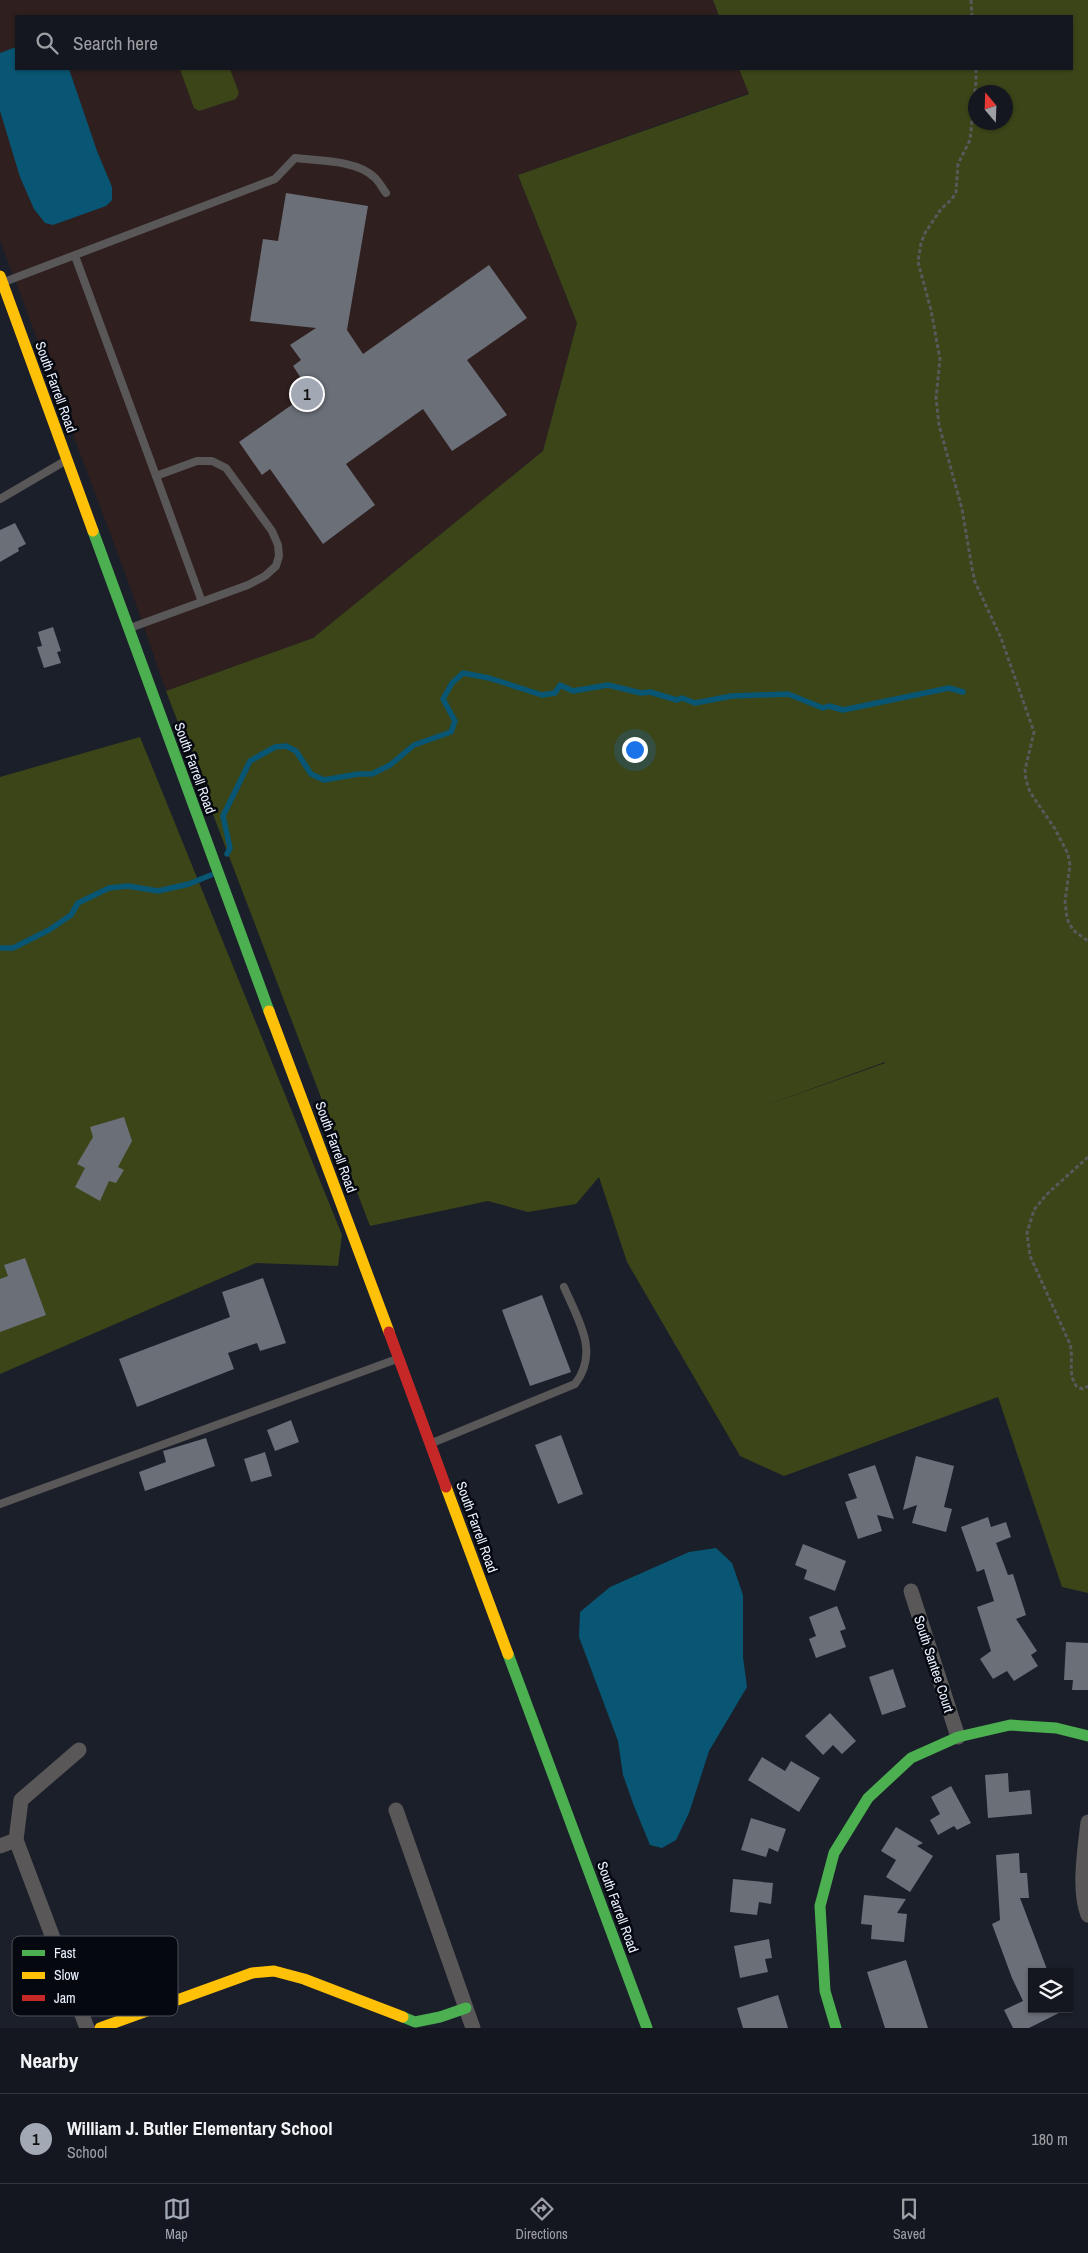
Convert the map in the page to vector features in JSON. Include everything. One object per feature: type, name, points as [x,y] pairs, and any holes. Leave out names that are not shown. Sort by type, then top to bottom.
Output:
[{"type":"street","name":"South Farrell Road","points":[[1,279],[128,629],[647,2028]]},
{"type":"street","name":"South Santee Court","points":[[911,1591],[958,1738]]},
{"type":"street","points":[[836,2028],[825,1991],[820,1906],[834,1854],[868,1798],[911,1758],[958,1738],[1010,1725],[1056,1728],[1088,1736]]},
{"type":"street","points":[[52,1936],[16,1840],[21,1800],[79,1750]]},
{"type":"street","points":[[396,1810],[473,2028]]},
{"type":"street","points":[[1088,1822],[1084,1855],[1084,1904],[1088,1915]]},
{"type":"street","points":[[0,1846],[16,1840]]},
{"type":"street","points":[[178,2000],[252,1973],[274,1971],[304,1979],[415,2022],[440,2018],[466,2008]]},
{"type":"street","points":[[82,2016],[87,2028]]},
{"type":"street","points":[[100,2028],[133,2016]]},
{"type":"lane","points":[[1,279],[75,256],[274,180],[295,158],[349,166],[366,171],[375,178],[386,193]]},
{"type":"lane","points":[[75,256],[202,602]]},
{"type":"lane","points":[[0,498],[67,460]]},
{"type":"lane","points":[[128,629],[248,585],[265,576],[276,566],[279,556],[278,545],[272,531],[226,468],[212,461],[197,461],[156,476]]},
{"type":"lane","points":[[430,1443],[575,1384],[584,1373],[587,1340],[564,1287]]},
{"type":"lane","points":[[0,1504],[399,1358]]},
{"type":"path","points":[[971,0],[972,15]]},
{"type":"path","points":[[976,70],[970,140],[958,164],[956,192],[952,199],[941,209],[925,233],[920,243],[918,262],[931,310],[940,360],[936,398],[939,425],[962,510],[973,575],[998,631],[1034,732],[1025,770],[1030,792],[1055,829],[1068,854],[1070,865],[1065,901],[1067,919],[1072,930],[1088,941]]},
{"type":"path","points":[[1088,1158],[1046,1195],[1034,1210],[1027,1233],[1030,1256],[1048,1291],[1070,1344],[1072,1352],[1070,1374],[1072,1382],[1076,1388],[1083,1389],[1088,1386]]},
{"type":"shaded area","points":[[0,0],[713,0],[719,15],[15,15],[15,70],[739,70],[749,93],[518,175],[577,323],[543,451],[313,638],[166,691],[128,581],[0,240]]},
{"type":"green space","points":[[713,0],[1088,0],[1088,1593],[1062,1587],[998,1397],[784,1476],[740,1456],[627,1262],[599,1177],[576,1204],[528,1212],[488,1201],[370,1226],[166,691],[313,638],[543,451],[577,323],[518,175],[749,94],[739,70],[1073,70],[1073,15],[719,15]],"holes":[[[885,1062],[885,1063],[750,1111]]]},
{"type":"green space","points":[[180,70],[230,70],[239,93],[236,99],[199,111],[194,108]]},
{"type":"green space","points":[[140,737],[342,1235],[338,1266],[256,1263],[0,1374],[0,777]]},
{"type":"water","points":[[15,47],[15,70],[69,70],[97,151],[112,187],[112,200],[106,206],[53,225],[45,223],[34,209],[20,177],[0,111],[0,53]]},
{"type":"water","points":[[716,1548],[732,1563],[743,1595],[743,1657],[747,1687],[709,1751],[689,1813],[676,1840],[662,1848],[650,1845],[623,1775],[618,1741],[579,1637],[580,1612],[610,1587],[689,1552]]},
{"type":"building","points":[[286,193],[368,206],[347,330],[363,354],[489,265],[527,318],[467,360],[507,415],[452,451],[423,409],[346,464],[375,505],[323,544],[270,469],[262,475],[239,442],[310,392],[293,366],[301,360],[290,345],[316,328],[250,321],[263,239],[278,241]]},
{"type":"building","points":[[15,523],[26,544],[18,548],[19,551],[0,562],[0,530]]},
{"type":"building","points":[[53,627],[61,651],[57,652],[61,663],[44,668],[37,647],[42,646],[38,632]]},
{"type":"building","points":[[124,1117],[132,1141],[118,1167],[124,1170],[116,1183],[109,1181],[100,1201],[75,1187],[85,1168],[77,1164],[93,1137],[90,1127]]},
{"type":"building","points":[[25,1258],[46,1315],[0,1332],[0,1279],[8,1276],[4,1265]]},
{"type":"building","points":[[263,1278],[286,1343],[260,1351],[257,1343],[228,1353],[234,1369],[137,1407],[119,1359],[230,1317],[222,1292]]},
{"type":"building","points":[[542,1295],[571,1372],[530,1386],[502,1310]]},
{"type":"building","points":[[291,1420],[299,1442],[275,1451],[267,1430]]},
{"type":"building","points":[[561,1435],[583,1494],[558,1504],[535,1445]]},
{"type":"building","points":[[206,1438],[215,1466],[145,1491],[139,1472],[166,1462],[163,1451]]},
{"type":"building","points":[[265,1452],[272,1476],[251,1482],[244,1459]]},
{"type":"building","points":[[916,1456],[954,1466],[944,1507],[952,1509],[946,1532],[912,1523],[917,1505],[903,1510]]},
{"type":"building","points":[[875,1465],[894,1519],[877,1515],[882,1531],[858,1539],[845,1502],[857,1498],[848,1474]]},
{"type":"building","points":[[988,1517],[991,1527],[1006,1522],[1011,1537],[996,1543],[1008,1575],[1013,1574],[1026,1615],[1016,1619],[1037,1651],[1031,1655],[1038,1666],[1014,1681],[1007,1671],[993,1679],[980,1659],[991,1651],[977,1607],[994,1601],[984,1569],[977,1572],[961,1527]]},
{"type":"building","points":[[803,1544],[846,1561],[835,1591],[804,1579],[807,1570],[795,1565]]},
{"type":"building","points":[[837,1606],[846,1629],[840,1631],[846,1647],[816,1658],[809,1639],[816,1636],[809,1617]]},
{"type":"building","points":[[1066,1642],[1088,1643],[1088,1690],[1072,1690],[1073,1680],[1064,1680]]},
{"type":"building","points":[[893,1669],[906,1707],[882,1715],[869,1677]]},
{"type":"building","points":[[830,1713],[856,1741],[842,1754],[833,1745],[823,1755],[805,1736]]},
{"type":"building","points":[[762,1757],[785,1771],[791,1761],[820,1778],[799,1812],[748,1780]]},
{"type":"building","points":[[1008,1773],[1009,1792],[1030,1790],[1032,1814],[988,1818],[985,1775]]},
{"type":"building","points":[[951,1786],[971,1823],[957,1830],[954,1826],[938,1835],[930,1820],[940,1814],[931,1797]]},
{"type":"building","points":[[751,1818],[786,1829],[778,1852],[769,1848],[766,1857],[741,1850]]},
{"type":"building","points":[[896,1827],[923,1843],[917,1846],[933,1856],[910,1892],[886,1877],[896,1860],[881,1851]]},
{"type":"building","points":[[1019,1853],[1020,1873],[1027,1873],[1029,1898],[1020,1898],[1046,1968],[1028,1968],[1028,2013],[1059,2013],[1029,2028],[1013,2028],[1004,2010],[1023,2001],[1012,1978],[992,1924],[1000,1920],[996,1855]]},
{"type":"building","points":[[733,1879],[773,1883],[771,1904],[759,1902],[757,1915],[730,1912]]},
{"type":"building","points":[[864,1895],[906,1899],[897,1913],[907,1914],[904,1942],[871,1939],[872,1925],[861,1924]]},
{"type":"building","points":[[769,1939],[772,1958],[765,1959],[768,1972],[740,1978],[734,1946]]},
{"type":"building","points":[[906,1960],[928,2028],[885,2028],[867,1972]]},
{"type":"building","points":[[778,1995],[788,2028],[743,2028],[737,2008]]},
{"type":"waterway","points":[[227,854],[230,848],[223,816],[250,761],[275,747],[286,746],[296,751],[311,774],[324,780],[358,774],[372,774],[390,765],[414,745],[451,732],[455,721],[443,699],[452,683],[463,673],[489,678],[542,695],[555,693],[560,685],[573,691],[608,685],[641,693],[650,692],[677,700],[682,698],[695,703],[732,696],[788,694],[823,708],[829,706],[843,710],[949,688],[963,692]]},
{"type":"waterway","points":[[0,948],[13,948],[49,930],[71,915],[78,903],[109,888],[128,886],[158,891],[189,884],[211,875]]},
{"type":"traffic: fast","points":[[93,531],[269,1011]]},
{"type":"traffic: fast","points":[[508,1654],[647,2028]]},
{"type":"traffic: fast","points":[[836,2028],[825,1991],[820,1906],[834,1853],[868,1798],[911,1758],[958,1737],[1010,1725],[1056,1728],[1088,1736]]},
{"type":"traffic: fast","points":[[403,2017],[415,2022],[440,2017],[466,2008]]},
{"type":"traffic: slow","points":[[0,276],[93,531]]},
{"type":"traffic: slow","points":[[269,1011],[389,1332]]},
{"type":"traffic: slow","points":[[446,1487],[508,1654]]},
{"type":"traffic: slow","points":[[178,2000],[252,1973],[274,1971],[304,1979],[403,2017]]},
{"type":"traffic: slow","points":[[100,2028],[133,2016]]},
{"type":"traffic: jam","points":[[389,1332],[446,1487]]},
{"type":"place","name":"William J. Butler Elementary School","points":[[307,394]]}]
